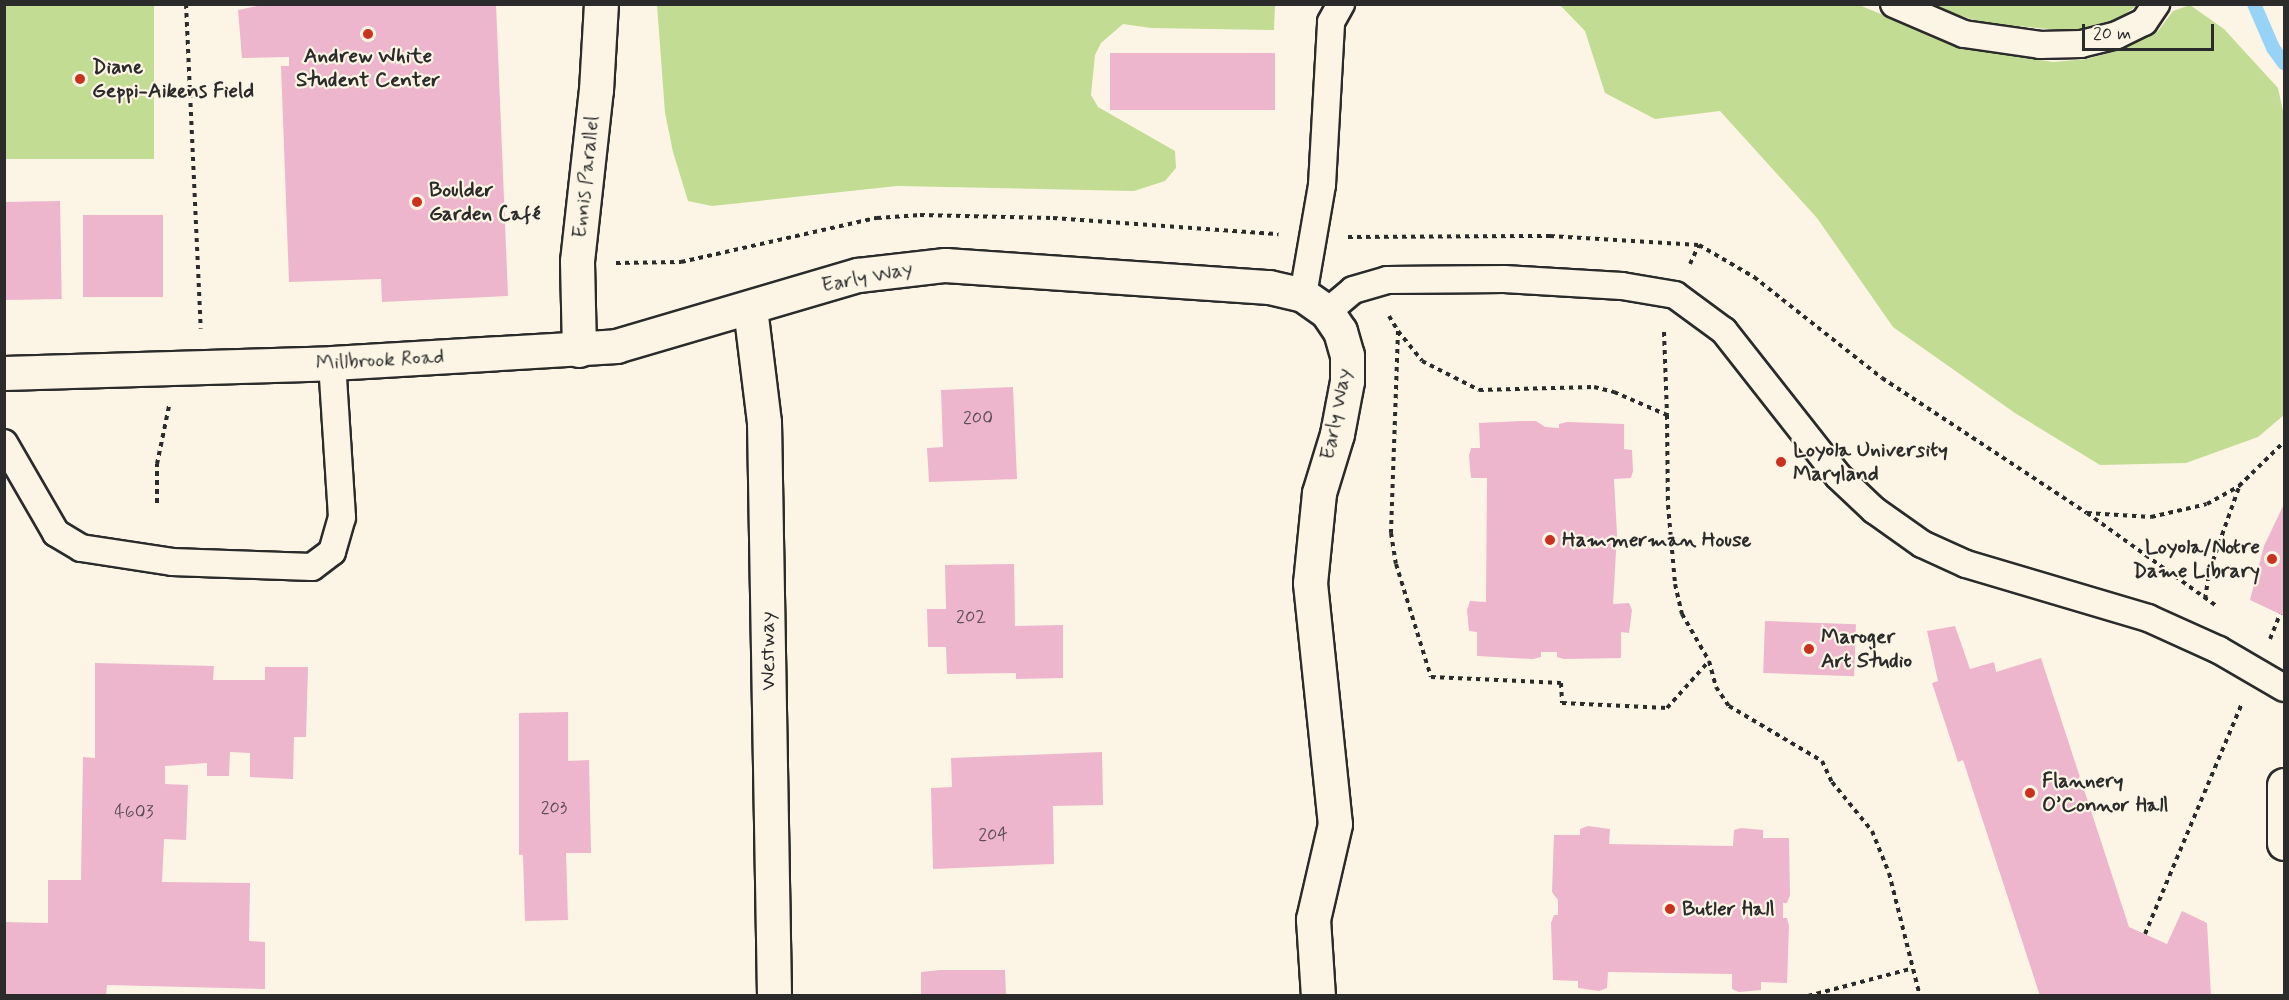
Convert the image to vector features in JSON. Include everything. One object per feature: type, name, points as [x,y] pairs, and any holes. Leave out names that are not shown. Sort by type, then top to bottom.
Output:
[{"type":"street","name":"Ennis Parallel","points":[[579,350],[578,253],[596,90],[600,4]]},
{"type":"street","name":"Early Way","points":[[750,308],[858,275],[945,265],[1269,288],[1315,303],[1340,331],[1347,381],[1337,434],[1319,493],[1311,573],[1335,824],[1313,918],[1318,996]]},
{"type":"street","name":"Millbrook Road","points":[[4,373],[332,363],[579,350],[650,338],[750,308]]},
{"type":"street","name":"Westway","points":[[750,308],[765,422],[774,996]]},
{"type":"street","points":[[2284,785],[2284,843]]},
{"type":"lane","points":[[1341,4],[1331,22],[1315,303],[1387,280],[1504,279],[1622,286],[1675,295],[1724,331],[1838,476],[1874,510],[1922,544],[1966,564],[2148,618],[2219,650],[2284,688]]},
{"type":"lane","points":[[1894,4],[1964,34],[2040,45],[2081,44],[2117,35],[2145,22],[2156,4]]},
{"type":"lane","points":[[4,443],[56,533],[81,548],[172,562],[312,567],[332,552],[342,517],[332,363]]},
{"type":"path","points":[[186,4],[201,337]]},
{"type":"path","points":[[1691,263],[1699,245]]},
{"type":"path","points":[[1398,331],[1422,362],[1479,390],[1594,387],[1614,392],[1667,415]]},
{"type":"path","points":[[1663,359],[1667,415],[1668,506],[1675,584],[1682,614],[1709,661],[1716,687],[1729,706],[1822,761],[1832,782],[1872,831],[1889,873],[1911,969],[1920,996]]},
{"type":"path","points":[[1395,369],[1391,533],[1396,564],[1431,677],[1561,683],[1562,703],[1667,708],[1709,661]]},
{"type":"path","points":[[157,502],[157,464],[170,409],[168,395]]},
{"type":"path","points":[[2205,599],[2210,568],[2239,486]]},
{"type":"path","points":[[2087,513],[2223,611]]},
{"type":"path","points":[[2260,634],[2269,640]]},
{"type":"path","points":[[2145,934],[2244,700]]},
{"type":"path","points":[[1808,996],[1911,969]]},
{"type":"green space","points":[[1275,4],[1274,30],[1151,28],[1123,24],[1101,43],[1095,55],[1091,95],[1098,107],[1175,151],[1176,168],[1165,181],[1134,191],[897,186],[712,206],[688,201],[673,152],[665,113],[657,5]]},
{"type":"green space","name":"Diane Geppi-Aikens Field","points":[[4,5],[154,5],[154,159],[4,159]]},
{"type":"green space","points":[[1560,5],[1859,5],[1961,47],[2053,62],[2087,59],[2126,48],[2158,31],[2173,11],[2190,5],[2224,29],[2278,88],[2284,116],[2284,415],[2258,437],[2186,463],[2100,465],[2015,413],[1893,327],[1817,218],[1720,111],[1655,119],[1605,93],[1585,31]]},
{"type":"green space","points":[[1928,5],[2138,5],[2117,19],[2072,31],[1983,23]]},
{"type":"building","points":[[267,4],[496,4],[508,296],[382,302],[381,279],[289,282],[281,66],[289,66],[289,57],[242,58],[238,10]]},
{"type":"building","points":[[1110,53],[1275,53],[1275,110],[1110,110]]},
{"type":"building","points":[[60,201],[62,299],[6,300],[4,202]]},
{"type":"building","points":[[83,215],[163,215],[163,297],[83,297]]},
{"type":"building","points":[[1013,387],[1017,479],[929,482],[927,448],[943,447],[941,390]]},
{"type":"building","name":"Hammerman House","points":[[1536,421],[1545,427],[1559,428],[1559,424],[1567,422],[1624,424],[1624,449],[1632,450],[1633,471],[1631,478],[1614,479],[1617,534],[1613,604],[1629,603],[1632,610],[1629,633],[1621,632],[1621,658],[1564,659],[1557,657],[1557,652],[1541,652],[1541,657],[1533,659],[1477,656],[1477,632],[1469,631],[1467,610],[1470,601],[1486,602],[1487,478],[1471,478],[1469,456],[1471,448],[1480,448],[1479,423]]},
{"type":"building","name":"Loyola/Notre Dame Library","points":[[2284,504],[2284,616],[2250,600],[2264,546]]},
{"type":"building","points":[[1014,564],[1015,626],[1063,625],[1063,678],[1016,679],[1016,673],[947,674],[946,647],[928,647],[927,609],[946,609],[945,565]]},
{"type":"building","name":"Maroger Art Studio","points":[[1765,621],[1856,624],[1854,676],[1763,673]]},
{"type":"building","name":"Flannery O’Connor Hall","points":[[1955,626],[1970,669],[1994,662],[1996,672],[2041,658],[2129,927],[2167,944],[2182,911],[2207,923],[2211,996],[2040,996],[1963,760],[1958,762],[1932,683],[1938,681],[1927,631]]},
{"type":"building","points":[[95,663],[214,666],[213,680],[265,680],[265,667],[308,667],[306,737],[294,737],[293,779],[250,777],[250,753],[230,752],[229,776],[207,776],[207,763],[165,766],[165,784],[188,785],[186,840],[164,839],[162,882],[250,883],[249,941],[265,942],[265,989],[107,985],[106,996],[4,996],[4,922],[48,923],[48,880],[81,880],[83,757],[95,758]]},
{"type":"building","points":[[568,712],[568,761],[589,760],[591,853],[566,853],[568,920],[525,921],[523,855],[519,855],[519,713]]},
{"type":"building","points":[[1102,752],[1103,805],[1053,806],[1054,864],[933,869],[931,788],[952,787],[951,758]]},
{"type":"building","name":"Butler Hall","points":[[1588,826],[1610,829],[1609,844],[1733,846],[1734,830],[1741,828],[1763,830],[1763,838],[1789,838],[1790,895],[1787,903],[1783,903],[1783,918],[1787,918],[1789,926],[1787,983],[1761,982],[1761,990],[1739,992],[1732,989],[1732,974],[1608,972],[1607,988],[1599,991],[1578,988],[1578,981],[1553,980],[1551,923],[1554,915],[1558,915],[1558,900],[1552,892],[1554,835],[1580,835],[1580,829]]},
{"type":"building","points":[[1005,970],[1006,996],[921,996],[921,972]]},
{"type":"waterway","points":[[2254,4],[2273,48],[2284,63]]},
{"type":"place","name":"Andrew White Student Center","points":[[368,34]]},
{"type":"place","name":"Diane Geppi-Aikens Field","points":[[80,79]]},
{"type":"place","name":"Boulder Garden Café","points":[[417,202]]},
{"type":"place","name":"Loyola University Maryland","points":[[1781,462]]},
{"type":"place","name":"Hammerman House","points":[[1550,540]]},
{"type":"place","name":"Loyola/Notre Dame Library","points":[[2272,559]]},
{"type":"place","name":"Maroger Art Studio","points":[[1809,649]]},
{"type":"place","name":"Flannery O’Connor Hall","points":[[2030,793]]},
{"type":"place","name":"Butler Hall","points":[[1670,909]]}]
